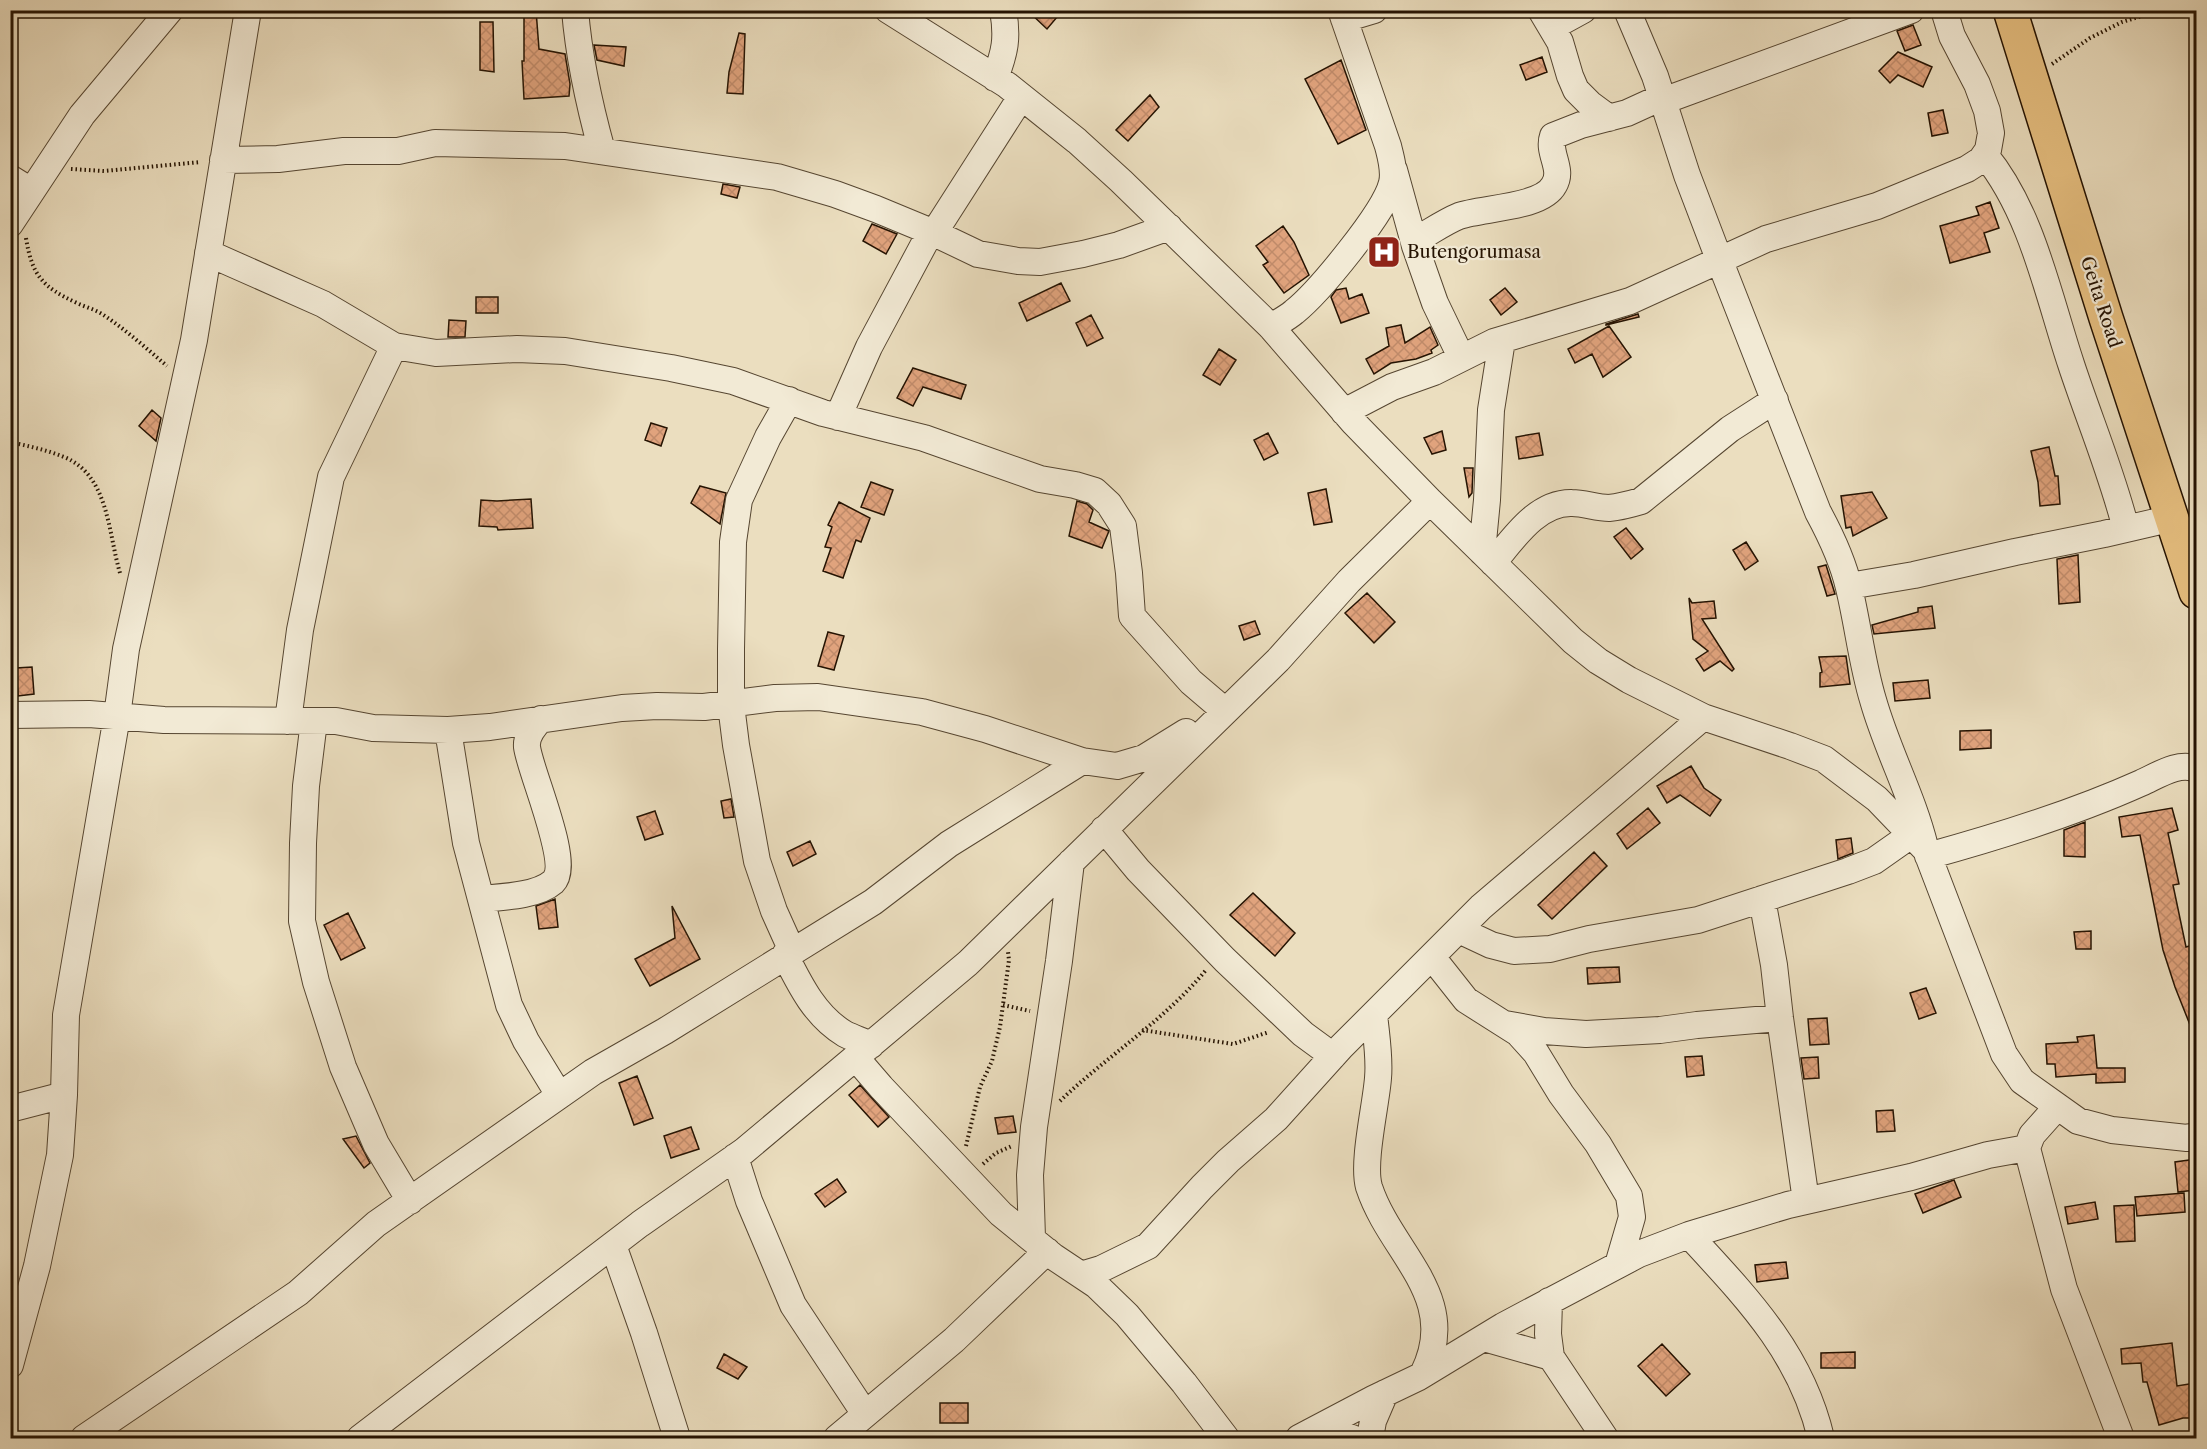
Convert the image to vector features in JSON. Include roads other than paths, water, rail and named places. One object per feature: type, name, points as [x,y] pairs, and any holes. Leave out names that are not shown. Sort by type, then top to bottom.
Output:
[{"type":"highway","name":"Geita Road","points":[[2010,10],[2106,318],[2196,592]]},
{"type":"street","points":[[19,199],[49,165],[82,116],[170,10]]},
{"type":"street","points":[[10,1365],[38,1266],[60,1155],[66,1015],[117,716],[126,649],[194,340],[248,10]]},
{"type":"street","points":[[575,10],[587,100],[602,151]]},
{"type":"street","points":[[888,10],[995,78],[1077,141],[1271,327],[1344,412],[1430,501],[1573,642],[1598,662],[1629,680],[1703,717],[1824,759],[1877,799],[1921,847]]},
{"type":"street","points":[[995,78],[1004,56],[1007,37],[1003,10]]},
{"type":"street","points":[[1374,10],[1343,15],[1383,130],[1414,241],[1435,303],[1461,357]]},
{"type":"street","points":[[1583,10],[1546,19],[1560,42],[1569,76],[1576,90],[1609,118]]},
{"type":"street","points":[[1627,10],[1655,76],[1687,175],[1719,259],[1818,512],[1834,543],[1849,586],[1868,687],[1884,737],[1918,821],[1921,847],[2004,1054],[2022,1081],[2078,1121],[2112,1130],[2187,1138],[2196,1136]]},
{"type":"street","points":[[1414,241],[1458,217],[1512,206],[1545,194],[1554,187],[1557,175],[1557,166],[1551,146],[1553,136],[1563,130],[1627,113],[1911,10]]},
{"type":"street","points":[[1344,412],[1392,387],[1434,372],[1461,357],[1502,340],[1630,301],[1766,239],[1877,206],[1967,169],[1981,160],[1988,150],[1991,133],[1987,111],[1977,84],[1952,36],[1944,10]]},
{"type":"street","points":[[838,417],[878,330],[933,232],[1021,97]]},
{"type":"street","points":[[223,160],[278,159],[344,151],[398,151],[435,143],[565,146],[708,169],[777,177],[835,194],[933,232],[978,254],[1018,261],[1040,262],[1119,245],[1169,227]]},
{"type":"street","points":[[1985,155],[2005,183],[2036,253],[2071,366],[2120,503],[2126,529]]},
{"type":"street","points":[[1271,327],[1293,313],[1317,290],[1374,217],[1388,195],[1393,180],[1393,166]]},
{"type":"street","points":[[208,253],[323,304],[394,346],[436,353],[517,349],[565,351],[671,368],[733,381],[822,413],[924,438],[1040,479],[1076,484],[1095,490],[1109,504],[1123,526],[1132,616],[1191,682],[1217,718]]},
{"type":"street","points":[[1487,557],[1491,410],[1502,340]]},
{"type":"street","points":[[288,720],[300,630],[331,477],[394,346]]},
{"type":"street","points":[[1487,557],[1539,513],[1559,503],[1608,508],[1641,501],[1730,429],[1775,399]]},
{"type":"street","points":[[789,400],[768,437],[739,500],[733,542],[731,705],[757,861],[801,988],[821,1014],[864,1051],[881,1087],[1001,1214],[1039,1245],[1096,1285],[1126,1315],[1184,1383],[1224,1438]]},
{"type":"street","points":[[360,1438],[394,1427],[613,1245],[735,1157],[968,963],[1278,660],[1349,581],[1430,501]]},
{"type":"street","points":[[1849,586],[1914,575],[2126,529],[2160,521],[2171,513]]},
{"type":"street","points":[[10,715],[89,714],[164,720],[336,721],[373,728],[448,730],[490,727],[634,707],[731,705],[775,698],[819,697],[922,712],[985,729],[1082,761],[1103,765],[1128,764],[1144,758],[1186,732],[1217,718]]},
{"type":"street","points":[[1082,1275],[1101,1269],[1148,1246],[1215,1174],[1292,1103],[1333,1056],[1481,907],[1703,717]]},
{"type":"street","points":[[481,899],[542,889],[555,880],[558,871],[550,822],[527,747],[529,734],[541,719]]},
{"type":"street","points":[[314,721],[306,786],[302,921],[316,982],[343,1067],[376,1144],[410,1201]]},
{"type":"street","points":[[448,730],[466,843],[509,1005],[526,1041],[559,1095]]},
{"type":"street","points":[[84,1438],[298,1293],[376,1224],[559,1095],[873,902],[949,844],[1082,761]]},
{"type":"street","points":[[1459,930],[1491,945],[1514,951],[1551,949],[1590,939],[1698,920],[1921,847],[2002,836],[2091,805],[2177,767],[2196,769]]},
{"type":"street","points":[[1104,829],[1138,870],[1219,953],[1293,1025],[1333,1056]]},
{"type":"street","points":[[837,1438],[954,1340],[1039,1245],[1030,1175],[1071,862]]},
{"type":"street","points":[[1762,899],[1774,965],[1806,1202]]},
{"type":"street","points":[[1432,957],[1466,1000],[1518,1033],[1536,1053],[1561,1094],[1598,1144],[1629,1196],[1632,1217],[1618,1265]]},
{"type":"street","points":[[1374,1014],[1378,1076],[1368,1160],[1369,1185],[1391,1229],[1417,1270],[1431,1300],[1435,1344],[1424,1374]]},
{"type":"street","points":[[1502,1023],[1586,1034],[1660,1030],[1780,1018]]},
{"type":"street","points":[[10,1109],[64,1095]]},
{"type":"street","points":[[2057,1107],[2032,1136],[2027,1148],[2064,1288],[2121,1438]]},
{"type":"street","points":[[1307,1434],[1424,1374],[1549,1301],[1639,1254],[1689,1235],[1806,1202],[1911,1177],[1988,1155],[2027,1148]]},
{"type":"street","points":[[735,1157],[749,1201],[793,1305],[865,1414]]},
{"type":"street","points":[[1689,1235],[1749,1300],[1781,1346],[1801,1380],[1814,1410],[1821,1438]]},
{"type":"street","points":[[613,1245],[677,1438]]},
{"type":"street","points":[[1549,1301],[1548,1334],[1551,1357],[1605,1438]]},
{"type":"street","points":[[1484,1338],[1551,1357]]},
{"type":"street","points":[[1370,1438],[1373,1421],[1385,1393]]},
{"type":"street","points":[[1307,1434],[1332,1431],[1352,1438]]},
{"type":"place","name":"Butengorumasa","points":[[1384,252]]}]
